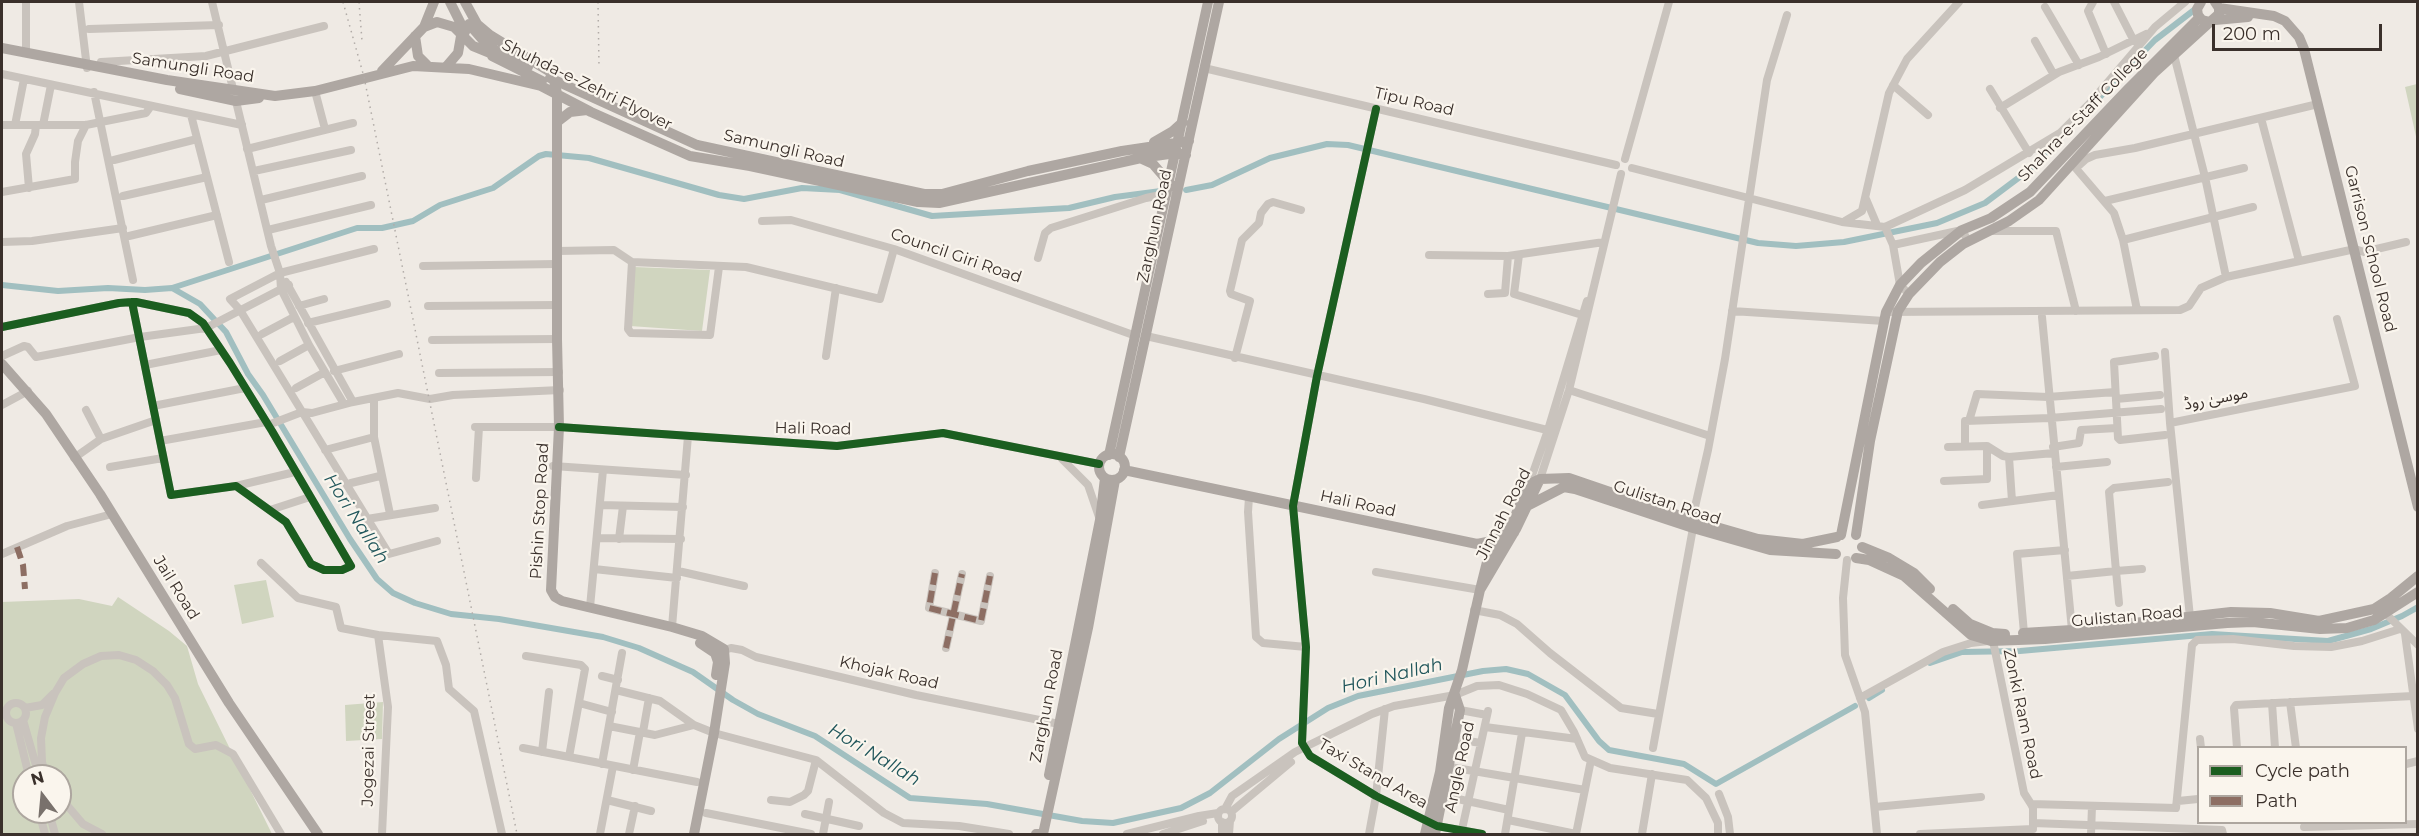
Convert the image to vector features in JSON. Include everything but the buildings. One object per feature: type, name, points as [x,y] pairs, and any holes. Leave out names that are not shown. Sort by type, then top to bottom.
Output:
[{"type":"main road","points":[[380,73],[423,27],[434,2]]},
{"type":"main road","points":[[423,27],[430,23],[444,23],[449,2]]},
{"type":"main road","name":"Shuhda-e-Zehri Flyover","points":[[449,2],[464,32],[481,49],[492,56],[699,156]]},
{"type":"main road","name":"Shuhda-e-Zehri Flyover","points":[[460,2],[471,27],[495,50],[559,83],[697,145],[712,148]]},
{"type":"main road","points":[[465,2],[477,24],[490,35],[552,73],[555,148]]},
{"type":"main road","name":"Zarghun Road","points":[[1114,456],[1141,336],[1178,194],[1183,148],[1183,122],[1208,2]]},
{"type":"main road","name":"Zarghun Road","points":[[1141,336],[1168,187],[1183,148],[1219,2]]},
{"type":"main road","points":[[2200,2],[2197,12],[2208,20],[2269,16]]},
{"type":"main road","points":[[2208,20],[2219,15],[2217,5]]},
{"type":"main road","name":"Garrison School Road","points":[[2217,5],[2285,21],[2299,37],[2309,65],[2418,507]]},
{"type":"main road","name":"Shahra-e-Staff College","points":[[1856,535],[1890,315],[1940,262],[1968,241],[2025,211],[2039,200],[2075,166],[2156,72],[2208,20]]},
{"type":"main road","name":"Shahra-e-Staff College","points":[[1839,536],[1899,285],[1921,263],[1962,230],[1991,218],[2030,192],[2208,20]]},
{"type":"main road","name":"Samungli Road","points":[[444,23],[454,27],[461,36],[482,51],[552,73],[699,138],[712,148],[924,194],[942,194],[1028,171],[1142,152],[1183,148]]},
{"type":"main road","points":[[416,36],[418,56],[427,65]]},
{"type":"main road","points":[[446,66],[458,53],[461,36]]},
{"type":"main road","name":"Samungli Road","points":[[2,48],[235,96],[274,96],[315,91],[380,73],[427,65],[446,66],[508,77],[551,91],[683,154],[918,202],[939,203],[1142,152]]},
{"type":"main road","name":"Samungli Road","points":[[2,54],[87,67]]},
{"type":"main road","points":[[551,91],[557,122],[555,168]]},
{"type":"main road","points":[[557,122],[570,112],[587,110]]},
{"type":"main road","points":[[1178,194],[1168,187],[1142,152],[1183,122]]},
{"type":"main road","name":"Pishin Stop Road","points":[[555,168],[557,251],[555,264]]},
{"type":"main road","name":"Pishin Stop Road","points":[[555,168],[557,427],[551,590],[555,597],[562,601],[702,636],[720,651]]},
{"type":"main road","name":"Jail Road","points":[[2,364],[46,414],[112,514],[229,703],[318,834]]},
{"type":"main road","points":[[1114,456],[1124,463],[1124,470],[1110,479],[1100,472],[1100,465],[1103,458],[1114,456]]},
{"type":"main road","name":"Pishin Stop Road","points":[[556,466],[544,587],[547,598],[560,607],[661,629],[720,651]]},
{"type":"main road","name":"Hali Road","points":[[1124,470],[1477,544],[1492,542],[1514,533]]},
{"type":"main road","name":"Gulistan Road","points":[[1529,484],[1540,479],[1569,478],[1770,550],[1836,554]]},
{"type":"main road","name":"Zarghun Road","points":[[1036,834],[1089,595],[1100,520],[1110,479]]},
{"type":"main road","name":"Zarghun Road","points":[[1043,834],[1110,479]]},
{"type":"main road","name":"Jinnah Road","points":[[1480,590],[1514,533],[1540,479]]},
{"type":"main road","name":"Jinnah Road","points":[[1434,827],[1449,708],[1462,670],[1474,610],[1487,562],[1513,521],[1529,484]]},
{"type":"main road","name":"Gulistan Road","points":[[1528,505],[1564,487],[1693,524],[1780,543],[1803,544],[1839,536]]},
{"type":"main road","points":[[1848,533],[1856,535],[1860,540],[1862,547],[1852,559],[1836,554],[1834,545],[1839,536],[1848,533]]},
{"type":"main road","points":[[1477,544],[1487,562],[1490,574]]},
{"type":"main road","name":"Gulistan Road","points":[[1862,547],[1889,558],[1914,573],[1993,644]]},
{"type":"main road","name":"Gulistan Road","points":[[1852,559],[1869,560],[1904,576],[1971,635],[1993,644],[2045,639],[2231,612],[2270,613],[2319,621],[2374,609],[2418,576]]},
{"type":"main road","name":"Gulistan Road","points":[[1993,644],[2024,633],[2245,622],[2320,629],[2347,628],[2386,614],[2418,592]]},
{"type":"main road","points":[[718,691],[717,662],[720,651]]},
{"type":"main road","points":[[694,834],[718,691],[725,663],[720,651]]},
{"type":"main road","name":"Jinnah Road","points":[[1425,834],[1434,827],[1444,796],[1460,710],[1456,690]]},
{"type":"main road","points":[[687,834],[697,782],[711,732]]},
{"type":"main road","points":[[1036,834],[1043,834]]},
{"type":"street","points":[[26,2],[26,53]]},
{"type":"street","points":[[78,2],[87,67]]},
{"type":"street","points":[[212,2],[226,51],[271,246],[294,317],[309,345],[330,372],[349,403]]},
{"type":"street","points":[[1626,159],[1669,2]]},
{"type":"street","points":[[1842,222],[1854,218],[1862,211],[1882,117],[1893,85],[1907,59],[1959,2]]},
{"type":"street","points":[[2093,2],[2088,11],[2106,54]]},
{"type":"street","points":[[2114,2],[2134,41]]},
{"type":"street","points":[[1887,233],[1965,190],[2060,133],[2096,96],[2152,31],[2185,2]]},
{"type":"street","points":[[2045,7],[2079,65]]},
{"type":"street","points":[[1653,748],[1745,235],[1767,80],[1787,15]]},
{"type":"street","points":[[89,29],[219,25]]},
{"type":"street","points":[[101,62],[206,56],[324,26]]},
{"type":"street","points":[[2000,108],[2054,75],[2106,54],[2152,31]]},
{"type":"street","points":[[2035,41],[2054,75]]},
{"type":"street","points":[[2174,55],[2205,177],[2226,277]]},
{"type":"street","name":"Tipu Road","points":[[1204,68],[1616,165]]},
{"type":"street","points":[[2,74],[242,125]]},
{"type":"street","points":[[15,125],[24,79]]},
{"type":"street","points":[[29,188],[26,154],[40,125],[51,85]]},
{"type":"street","points":[[1893,85],[1928,115]]},
{"type":"street","points":[[1990,89],[2028,153]]},
{"type":"street","points":[[315,91],[325,129]]},
{"type":"street","points":[[94,92],[133,279]]},
{"type":"street","points":[[2137,310],[2123,240],[2114,213],[2075,166],[2095,155],[2318,104]]},
{"type":"street","points":[[2,125],[86,125],[146,113],[151,106]]},
{"type":"street","points":[[1305,749],[1302,743],[1306,647],[1293,506],[1317,376],[1376,109]]},
{"type":"street","points":[[191,115],[229,262]]},
{"type":"street","points":[[2261,118],[2299,261]]},
{"type":"street","points":[[248,149],[352,123]]},
{"type":"street","points":[[2,192],[75,178],[78,141],[86,125]]},
{"type":"street","points":[[114,160],[197,139]]},
{"type":"street","points":[[254,171],[351,150]]},
{"type":"street","points":[[1626,159],[1619,161],[1616,170],[1621,174],[1629,173],[1632,168]]},
{"type":"street","points":[[1626,159],[1632,168]]},
{"type":"street","points":[[1632,168],[1887,233],[1962,230],[1968,241]]},
{"type":"street","points":[[2105,201],[2244,168]]},
{"type":"street","name":"Jinnah Road","points":[[1529,484],[1569,390],[1621,174]]},
{"type":"street","points":[[261,200],[362,176]]},
{"type":"street","points":[[123,196],[207,177]]},
{"type":"street","points":[[1038,258],[1044,233],[1051,228],[1168,187]]},
{"type":"street","points":[[1865,199],[1887,233],[1899,285],[1909,294]]},
{"type":"street","points":[[1235,358],[1250,301],[1231,294],[1230,291],[1242,240],[1259,223],[1261,213],[1268,204],[1273,202],[1301,210]]},
{"type":"street","points":[[268,230],[371,205]]},
{"type":"street","points":[[2123,240],[2253,207]]},
{"type":"street","points":[[129,236],[217,215]]},
{"type":"street","name":"Council Giri Road","points":[[762,221],[791,220],[894,249],[1141,336],[1424,399],[1551,431]]},
{"type":"street","points":[[2,242],[32,241],[123,228]]},
{"type":"street","points":[[1987,231],[2056,231],[2076,311]]},
{"type":"street","points":[[1429,255],[1508,256],[1604,242]]},
{"type":"street","points":[[1732,311],[1890,315],[2180,310],[2189,306],[2201,288],[2226,277],[2355,249],[2364,252],[2406,242]]},
{"type":"street","points":[[374,249],[279,271],[230,299],[240,310],[390,554],[437,541]]},
{"type":"street","points":[[557,251],[614,250],[632,262],[746,267],[880,299],[894,249]]},
{"type":"street","points":[[1519,255],[1514,294],[1582,315]]},
{"type":"street","points":[[1488,294],[1504,293],[1508,256]]},
{"type":"street","points":[[632,262],[628,329],[632,333],[710,335],[719,267]]},
{"type":"street","points":[[423,266],[555,264]]},
{"type":"street","name":"Jinnah Road","points":[[1540,479],[1582,315],[1597,276]]},
{"type":"street","points":[[285,287],[308,323],[330,372]]},
{"type":"street","points":[[2,356],[24,346],[28,347],[36,357],[140,337],[210,327],[285,287]]},
{"type":"street","points":[[826,356],[836,288]]},
{"type":"street","points":[[298,306],[324,299]]},
{"type":"street","points":[[132,302],[171,495],[236,486],[295,472]]},
{"type":"street","points":[[2,327],[101,306],[132,302],[189,314],[210,327],[221,350],[269,423],[295,472],[351,566],[342,570],[324,570],[311,564],[286,522],[236,486]]},
{"type":"street","points":[[308,323],[387,304]]},
{"type":"street","points":[[428,306],[555,305]]},
{"type":"street","points":[[262,334],[294,317]]},
{"type":"street","points":[[2042,317],[2072,630]]},
{"type":"street","name":"موسیٰ روڈ","points":[[2190,617],[2170,423],[2355,386],[2337,320]]},
{"type":"street","points":[[432,340],[555,339]]},
{"type":"street","points":[[280,362],[309,345]]},
{"type":"street","points":[[145,365],[221,350]]},
{"type":"street","points":[[2165,352],[2170,423]]},
{"type":"street","points":[[296,388],[330,372],[399,354]]},
{"type":"street","points":[[2155,356],[2114,362],[2118,428],[2120,440],[2165,435]]},
{"type":"street","points":[[440,373],[557,372]]},
{"type":"street","points":[[153,406],[245,388]]},
{"type":"street","points":[[1569,390],[1710,436]]},
{"type":"street","points":[[2,405],[28,391]]},
{"type":"street","points":[[160,441],[269,423],[302,412],[312,413],[398,393],[430,399],[453,394],[557,391]]},
{"type":"street","points":[[1969,421],[1977,394],[2048,397],[2160,395]]},
{"type":"street","points":[[374,398],[374,437],[380,476],[390,514]]},
{"type":"street","points":[[1965,446],[1963,422],[2161,409]]},
{"type":"street","points":[[86,410],[101,439]]},
{"type":"street","points":[[74,458],[101,439],[156,420]]},
{"type":"street","name":"Hali Road","points":[[476,478],[477,427],[557,427],[837,446],[943,433],[1100,465]]},
{"type":"street","points":[[1948,447],[1987,446],[2009,457],[2079,444],[2081,430],[2118,428]]},
{"type":"street","points":[[672,627],[688,436]]},
{"type":"street","points":[[325,450],[374,437]]},
{"type":"street","points":[[1944,481],[1987,479],[1987,446]]},
{"type":"street","points":[[2009,457],[2012,501]]},
{"type":"street","points":[[110,467],[163,458]]},
{"type":"street","points":[[1062,458],[1088,485],[1100,520]]},
{"type":"street","points":[[2056,467],[2107,462]]},
{"type":"street","points":[[556,466],[686,475]]},
{"type":"street","points":[[590,607],[603,470]]},
{"type":"street","points":[[351,483],[380,476]]},
{"type":"street","points":[[2119,603],[2109,492],[2114,488],[2168,482]]},
{"type":"street","points":[[1982,505],[2059,495]]},
{"type":"street","points":[[270,510],[310,497]]},
{"type":"street","points":[[1249,497],[1256,637],[1263,643],[1306,647]]},
{"type":"street","points":[[600,506],[683,507]]},
{"type":"street","points":[[619,538],[622,506]]},
{"type":"street","points":[[367,519],[435,508]]},
{"type":"street","points":[[2,554],[67,526],[112,514]]},
{"type":"street","points":[[597,538],[681,539]]},
{"type":"street","points":[[2024,633],[2018,554],[2065,550]]},
{"type":"street","points":[[1852,559],[1843,598],[1845,655],[1865,712],[1877,834]]},
{"type":"street","points":[[261,563],[298,598],[336,607],[341,628],[437,641],[446,666],[449,689],[474,711],[502,834]]},
{"type":"street","points":[[594,569],[678,574],[744,586]]},
{"type":"street","points":[[2067,576],[2142,569]]},
{"type":"street","points":[[1376,572],[1480,590]]},
{"type":"street","points":[[935,573],[929,608],[981,621],[990,576]]},
{"type":"street","points":[[946,648],[963,574]]},
{"type":"street","points":[[2374,609],[2386,614],[2418,645]]},
{"type":"street","points":[[1474,610],[1500,615],[1517,624],[1620,708],[1658,714]]},
{"type":"street","points":[[2400,629],[2418,729]]},
{"type":"street","points":[[2177,804],[2194,642],[2233,639],[2294,646],[2331,647],[2386,635],[2400,629]]},
{"type":"street","name":"Jogezai Street","points":[[378,634],[388,706],[382,834]]},
{"type":"street","points":[[1860,698],[1943,652],[1971,643],[1993,644]]},
{"type":"street","name":"Zonki Ram Road","points":[[1993,644],[2033,829]]},
{"type":"street","name":"Khojak Road","points":[[720,651],[742,650],[756,657],[916,695],[1059,724]]},
{"type":"street","points":[[602,764],[622,654]]},
{"type":"street","points":[[43,764],[41,738],[44,723],[55,693],[64,678],[83,664],[101,656],[119,655],[136,660],[153,671],[175,698],[189,744],[195,749],[216,745],[233,754],[281,834]]},
{"type":"street","points":[[526,656],[581,665],[585,669],[569,757]]},
{"type":"street","points":[[602,676],[618,680]]},
{"type":"street","points":[[1199,816],[1296,752],[1385,710],[1456,690],[1499,685],[1527,694],[1561,710],[1585,757],[1610,768],[1687,780],[1706,798],[1718,823],[1718,834]]},
{"type":"street","points":[[616,690],[660,701],[694,725],[711,732],[816,760],[884,813],[903,824],[1009,834]]},
{"type":"street","points":[[542,752],[549,692]]},
{"type":"street","points":[[9,718],[26,709],[42,705],[55,693]]},
{"type":"street","points":[[2237,746],[2234,706],[2413,696]]},
{"type":"street","points":[[633,770],[649,698]]},
{"type":"street","points":[[2290,702],[2296,746]]},
{"type":"street","points":[[25,764],[9,718],[8,706],[20,703],[26,709],[40,715],[44,723]]},
{"type":"street","points":[[579,703],[612,712]]},
{"type":"street","points":[[2272,703],[2275,746]]},
{"type":"street","points":[[1369,834],[1376,796],[1385,710]]},
{"type":"street","name":"Angle Road","points":[[1460,710],[1488,713],[1461,833]]},
{"type":"street","points":[[9,718],[33,764]]},
{"type":"street","points":[[609,726],[655,735],[694,725]]},
{"type":"street","points":[[1485,727],[1577,739]]},
{"type":"street","points":[[1505,834],[1522,733]]},
{"type":"street","points":[[1455,739],[1481,743]]},
{"type":"street","points":[[523,748],[697,782]]},
{"type":"street","points":[[1162,834],[1200,821],[1224,816],[1300,756],[1305,749]]},
{"type":"street","name":"Taxi Stand Area","points":[[1305,749],[1310,756],[1376,796],[1434,827],[1461,833],[1482,834]]},
{"type":"street","points":[[1508,820],[1576,834],[1591,759]]},
{"type":"street","points":[[771,800],[790,802],[804,795],[808,791],[816,760]]},
{"type":"street","points":[[600,834],[613,766]]},
{"type":"street","points":[[1450,767],[1585,790]]},
{"type":"street","points":[[1641,834],[1652,774]]},
{"type":"street","points":[[1719,794],[1728,817],[1730,834]]},
{"type":"street","points":[[1222,834],[1224,816],[1232,796]]},
{"type":"street","points":[[1444,796],[1509,810]]},
{"type":"street","points":[[1875,807],[1981,797]]},
{"type":"street","points":[[2029,802],[2092,807],[2177,804],[2197,799]]},
{"type":"street","points":[[607,800],[651,811]]},
{"type":"street","points":[[823,834],[829,802]]},
{"type":"street","points":[[635,806],[630,833],[640,834]]},
{"type":"street","points":[[2091,834],[2092,807]]},
{"type":"street","points":[[72,811],[83,824],[100,834]]},
{"type":"street","points":[[706,813],[811,834]]},
{"type":"street","points":[[805,814],[859,826]]},
{"type":"street","points":[[1127,834],[1199,816],[1224,816]]},
{"type":"street","points":[[1224,816],[1229,834]]},
{"type":"street","points":[[1920,834],[2092,824],[2222,830],[2223,834]]},
{"type":"street","points":[[2304,828],[2418,824]]},
{"type":"green space","points":[[2418,84],[2417,141],[2405,87]]},
{"type":"green space","points":[[634,267],[710,270],[702,331],[630,326]]},
{"type":"green space","points":[[266,580],[274,617],[242,624],[234,585]]},
{"type":"green space","points":[[118,597],[169,631],[187,646],[198,684],[272,834],[2,834],[2,602],[79,599],[112,606]]},
{"type":"green space","points":[[383,702],[382,739],[346,741],[345,705]]},
{"type":"waterway","points":[[2100,97],[2155,40],[2198,7]]},
{"type":"waterway","points":[[1186,190],[1212,185],[1270,158],[1327,144],[1348,145],[1758,243],[1796,246],[1844,242],[1937,223],[1985,203],[2029,170],[2065,133]]},
{"type":"waterway","points":[[172,288],[357,228],[382,228],[413,221],[440,205],[493,188],[539,156],[546,154],[589,158],[719,195],[744,199],[802,188],[840,190],[932,216],[1069,208],[1115,197],[1161,191]]},
{"type":"waterway","name":"Hori Nallah","points":[[2,285],[58,291],[172,288],[200,304],[226,332],[248,374],[350,539],[377,579],[393,593],[415,603],[451,614],[499,619],[603,637],[639,648],[693,672],[733,700],[758,714],[815,736],[910,798],[987,804],[1082,821],[1113,823],[1181,808],[1210,793],[1279,739],[1328,708],[1358,696],[1483,671],[1506,669],[1528,674],[1565,695],[1599,741],[1609,750],[1684,764],[1716,784],[1855,706]]},
{"type":"waterway","points":[[1930,663],[1962,652],[2020,651],[2212,634],[2328,641],[2371,629],[2418,607]]},
{"type":"waterway","points":[[1869,698],[1882,690]]},
{"type":"railway","points":[[343,2],[364,77],[517,834]]},
{"type":"railway","points":[[359,2],[362,41]]},
{"type":"railway","points":[[598,2],[599,66]]},
{"type":"marked path","points":[[17,547],[23,565],[25,589]]},
{"type":"marked path","points":[[935,573],[929,608],[981,621],[990,576]]},
{"type":"marked path","points":[[946,648],[962,574]]},
{"type":"cycle path","points":[[1376,109],[1317,376],[1293,506],[1306,647],[1302,743],[1310,756],[1376,796],[1437,826],[1482,834]]},
{"type":"cycle path","points":[[2,327],[132,302],[189,313],[203,323],[230,363],[351,566],[342,570],[324,570],[311,564],[286,522],[236,486],[171,495],[132,302]]},
{"type":"cycle path","points":[[559,427],[837,446],[943,433],[1099,464]]}]
